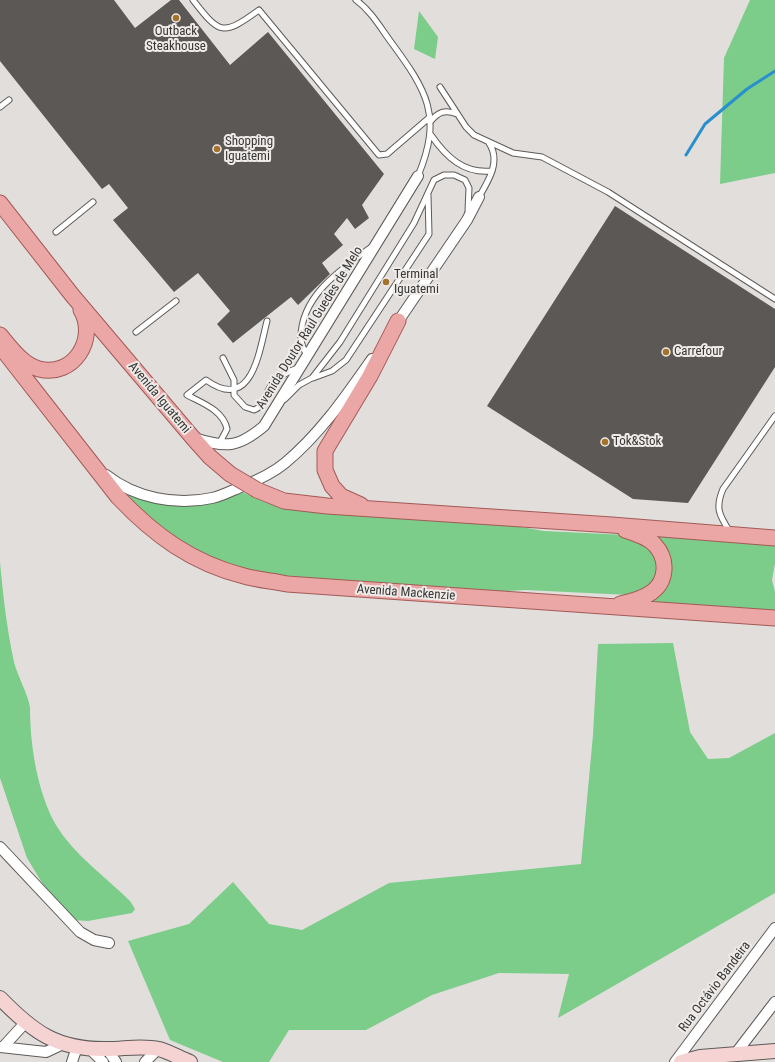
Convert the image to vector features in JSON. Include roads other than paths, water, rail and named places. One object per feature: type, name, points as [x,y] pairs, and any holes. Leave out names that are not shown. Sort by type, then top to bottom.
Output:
[{"type":"main road","name":"Avenida Iguatemi","points":[[0,203],[72,295],[193,438],[210,457],[230,474],[257,490],[284,501],[371,509]]},
{"type":"main road","points":[[0,335],[24,360],[38,369],[49,370],[69,364],[84,346],[87,333],[85,318],[72,295]]},
{"type":"main road","points":[[398,321],[370,376],[325,451],[325,470],[332,486],[341,496],[371,509],[612,525],[775,538]]},
{"type":"main road","points":[[0,346],[84,454]]},
{"type":"main road","name":"Avenida Mackenzie","points":[[84,454],[118,497],[154,532],[197,559],[245,576],[294,585],[775,618]]},
{"type":"main road","points":[[609,607],[636,600],[652,593],[660,584],[664,566],[662,553],[654,544],[637,534],[612,525]]},
{"type":"street","name":"Avenida Doutor Raul Guedes de Melo","points":[[193,438],[218,445],[232,445],[242,442],[254,435],[264,426],[308,357],[418,176]]},
{"type":"street","points":[[84,454],[101,471],[120,484],[150,497],[176,501],[212,498],[260,480],[284,464],[307,443],[345,398],[467,220],[479,197]]},
{"type":"street","points":[[0,847],[80,932],[94,940],[109,943]]},
{"type":"street","name":"Rua Octávio Bandeira","points":[[675,1062],[775,928]]},
{"type":"street","points":[[0,998],[25,1023],[44,1036],[63,1044],[83,1048],[105,1056],[116,1062]]},
{"type":"street","points":[[736,1053],[775,1002]]},
{"type":"street","points":[[2,1047],[25,1023]]},
{"type":"street","points":[[2,1047],[46,1052],[63,1044]]},
{"type":"street","points":[[105,1056],[139,1047],[158,1049],[190,1062]]},
{"type":"street","points":[[72,1062],[83,1048]]},
{"type":"street","points":[[145,1062],[158,1049]]},
{"type":"street","points":[[681,1062],[700,1057],[775,1051]]},
{"type":"lane","points":[[193,0],[212,23],[220,28],[228,29],[238,26],[259,10],[379,156],[383,156],[440,112],[458,115]]},
{"type":"lane","points":[[356,0],[369,12],[423,89],[430,119],[430,134],[428,148],[418,176]]},
{"type":"lane","points":[[440,87],[458,115],[474,135],[513,153],[542,157],[608,192],[775,299]]},
{"type":"lane","points":[[0,107],[9,100]]},
{"type":"lane","points":[[430,134],[445,154],[455,162],[475,171],[492,171]]},
{"type":"lane","points":[[479,197],[492,171],[494,155],[488,142]]},
{"type":"lane","points":[[312,378],[340,342],[414,223],[434,180],[444,174],[454,175],[465,180],[469,188],[470,198],[467,220]]},
{"type":"lane","points":[[278,405],[299,385],[312,378],[332,371],[346,360],[429,234],[428,192]]},
{"type":"lane","points":[[56,232],[93,202]]},
{"type":"lane","points":[[308,357],[301,340],[303,323],[312,301],[339,271],[378,242]]},
{"type":"lane","points":[[136,332],[176,302]]},
{"type":"lane","points":[[218,445],[227,428],[223,418],[212,409],[187,395],[206,380],[223,390],[242,387],[248,381],[267,320]]},
{"type":"lane","points":[[223,358],[234,380],[236,398],[245,407],[256,409],[274,383],[292,370],[301,367]]},
{"type":"lane","points":[[731,534],[720,514],[718,502],[724,489],[775,416]]},
{"type":"waterway","points":[[686,155],[705,124],[747,89],[775,71]]},
{"type":"place","name":"Outback Steakhouse","points":[[176,18]]},
{"type":"place","name":"Shopping Iguatemi","points":[[217,149]]},
{"type":"place","name":"Terminal Iguatemi","points":[[386,282]]},
{"type":"place","name":"Carrefour","points":[[666,352]]},
{"type":"place","name":"Tok&Stok","points":[[605,442]]}]
